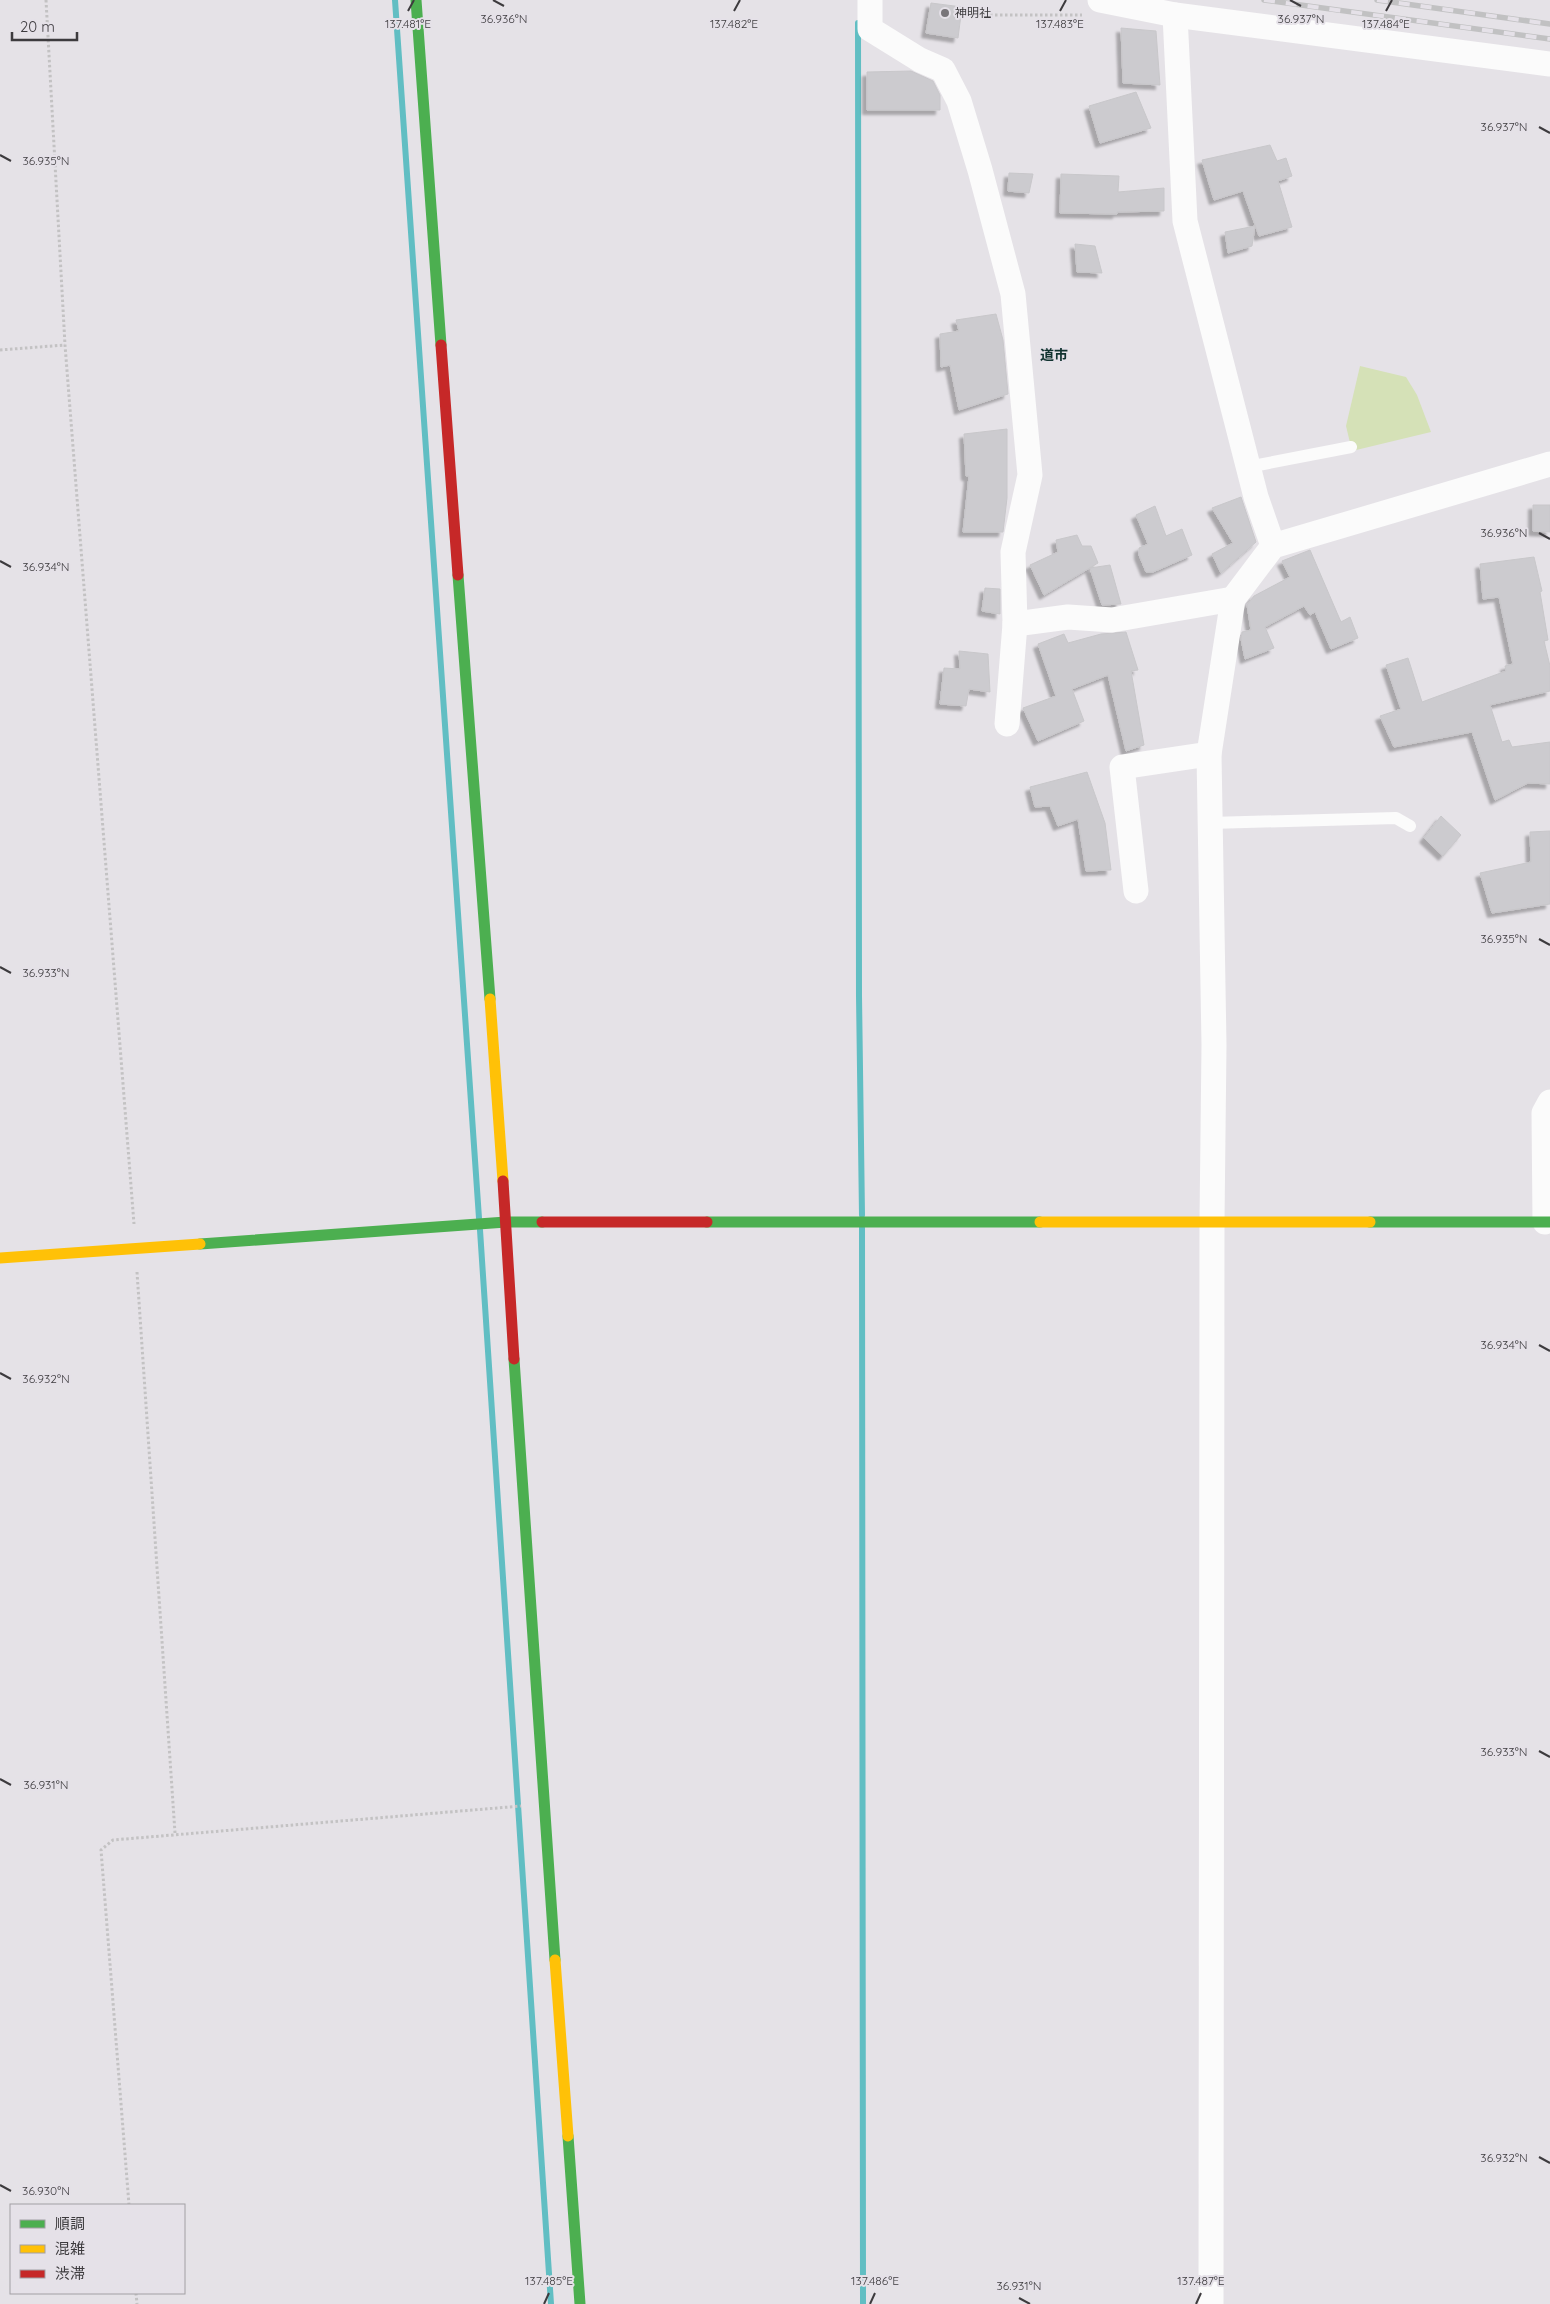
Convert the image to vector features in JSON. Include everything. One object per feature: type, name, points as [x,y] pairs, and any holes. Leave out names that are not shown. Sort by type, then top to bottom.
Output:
[{"type":"street","points":[[416,0],[506,1222],[544,1804],[580,2304]]},
{"type":"street","points":[[870,0],[870,29],[920,60],[943,70],[958,101],[980,170],[1012,294],[1030,474],[1013,552],[1015,624],[1007,724]]},
{"type":"street","points":[[1095,8],[1175,15],[1550,64]]},
{"type":"street","points":[[1175,15],[1184,221],[1248,467],[1273,546]]},
{"type":"street","points":[[1210,2304],[1214,1045],[1209,754],[1233,599],[1273,546],[1550,464]]},
{"type":"street","points":[[1015,624],[1068,617],[1112,620],[1233,599]]},
{"type":"street","points":[[1136,891],[1122,767],[1209,754]]},
{"type":"street","points":[[0,1258],[506,1222],[1547,1222],[1544,1113],[1550,1102]]},
{"type":"lane","points":[[1248,467],[1351,447]]},
{"type":"lane","points":[[1210,823],[1396,818],[1410,826]]},
{"type":"path","points":[[46,0],[65,345],[136,1249],[175,1834]]},
{"type":"path","points":[[975,15],[1095,8]]},
{"type":"path","points":[[0,350],[65,345]]},
{"type":"path","points":[[129,2204],[101,1850],[113,1840],[544,1804]]},
{"type":"green space","points":[[1360,366],[1406,377],[1417,395],[1431,432],[1352,451],[1346,426]]},
{"type":"building","points":[[931,3],[962,7],[958,38],[926,33]]},
{"type":"building","points":[[1121,28],[1156,31],[1160,85],[1123,83]]},
{"type":"building","points":[[911,71],[933,81],[940,95],[940,110],[867,110],[867,72]]},
{"type":"building","points":[[1136,92],[1151,128],[1100,143],[1089,106]]},
{"type":"building","points":[[1270,145],[1277,161],[1286,158],[1292,176],[1278,181],[1292,227],[1259,236],[1243,191],[1214,200],[1202,160]]},
{"type":"building","points":[[1009,173],[1033,174],[1029,193],[1008,191]]},
{"type":"building","points":[[1061,174],[1119,176],[1118,192],[1164,188],[1164,211],[1117,212],[1117,214],[1060,213]]},
{"type":"building","points":[[1255,226],[1252,246],[1228,253],[1225,232]]},
{"type":"building","points":[[1075,244],[1095,246],[1102,273],[1077,272]]},
{"type":"building","points":[[996,314],[1003,340],[1008,394],[959,410],[950,365],[941,367],[940,334],[959,331],[956,320]]},
{"type":"building","points":[[1007,429],[1007,498],[1003,532],[963,532],[969,476],[966,476],[964,434]]},
{"type":"building","points":[[1241,497],[1256,542],[1221,573],[1212,554],[1233,543],[1212,508]]},
{"type":"building","points":[[1533,505],[1550,505],[1550,532],[1533,531]]},
{"type":"building","points":[[1155,506],[1166,536],[1182,529],[1192,555],[1153,572],[1146,572],[1139,555],[1139,548],[1148,544],[1136,515]]},
{"type":"building","points":[[1077,535],[1082,546],[1091,546],[1098,563],[1044,595],[1030,565],[1058,552],[1056,540]]},
{"type":"building","points":[[1310,550],[1341,622],[1350,617],[1358,638],[1331,649],[1315,612],[1310,615],[1304,606],[1265,627],[1274,648],[1245,659],[1241,639],[1242,632],[1251,630],[1247,605],[1254,596],[1290,577],[1282,561]]},
{"type":"building","points":[[1534,557],[1542,591],[1540,592],[1548,640],[1544,641],[1550,666],[1550,691],[1490,705],[1502,742],[1509,740],[1512,747],[1550,742],[1550,784],[1528,783],[1495,800],[1472,732],[1394,747],[1380,716],[1401,709],[1386,665],[1408,658],[1422,702],[1506,671],[1505,666],[1513,664],[1499,597],[1483,599],[1480,564]]},
{"type":"building","points":[[1110,565],[1121,604],[1102,605],[1090,568]]},
{"type":"building","points":[[985,588],[1000,589],[1000,614],[982,611]]},
{"type":"building","points":[[1126,632],[1138,670],[1131,671],[1144,745],[1126,751],[1108,675],[1072,689],[1084,721],[1038,741],[1023,708],[1056,696],[1038,644],[1064,634],[1068,643],[1101,634]]},
{"type":"building","points":[[959,651],[988,654],[990,692],[969,689],[966,706],[940,704],[944,668],[960,669]]},
{"type":"building","points":[[1087,772],[1105,823],[1111,870],[1086,871],[1078,819],[1058,826],[1050,806],[1035,807],[1030,787]]},
{"type":"building","points":[[1441,816],[1461,835],[1443,856],[1424,838]]},
{"type":"building","points":[[1550,831],[1550,904],[1492,913],[1480,873],[1531,862],[1530,832]]},
{"type":"waterway","points":[[395,0],[479,1218]]},
{"type":"waterway","points":[[858,23],[859,996],[862,1215]]},
{"type":"waterway","points":[[862,1228],[863,2304]]},
{"type":"waterway","points":[[480,1230],[551,2304]]},
{"type":"railway","points":[[1264,0],[1550,39]]},
{"type":"railway","points":[[1377,0],[1550,24]]},
{"type":"traffic: fast","points":[[416,0],[441,345]]},
{"type":"traffic: fast","points":[[458,575],[490,999]]},
{"type":"traffic: fast","points":[[200,1244],[506,1222],[542,1222]]},
{"type":"traffic: fast","points":[[707,1222],[1040,1222]]},
{"type":"traffic: fast","points":[[1370,1222],[1550,1222]]},
{"type":"traffic: fast","points":[[514,1359],[555,1960]]},
{"type":"traffic: fast","points":[[568,2136],[580,2304]]},
{"type":"traffic: slow","points":[[490,999],[503,1181]]},
{"type":"traffic: slow","points":[[1040,1222],[1370,1222]]},
{"type":"traffic: slow","points":[[0,1258],[200,1244]]},
{"type":"traffic: slow","points":[[555,1960],[568,2136]]},
{"type":"traffic: jam","points":[[441,345],[458,575]]},
{"type":"traffic: jam","points":[[503,1181],[514,1359]]},
{"type":"traffic: jam","points":[[542,1222],[707,1222]]},
{"type":"place","name":"神明社","points":[[945,13]]},
{"type":"district","name":"道市","points":[[1054,355]]}]
